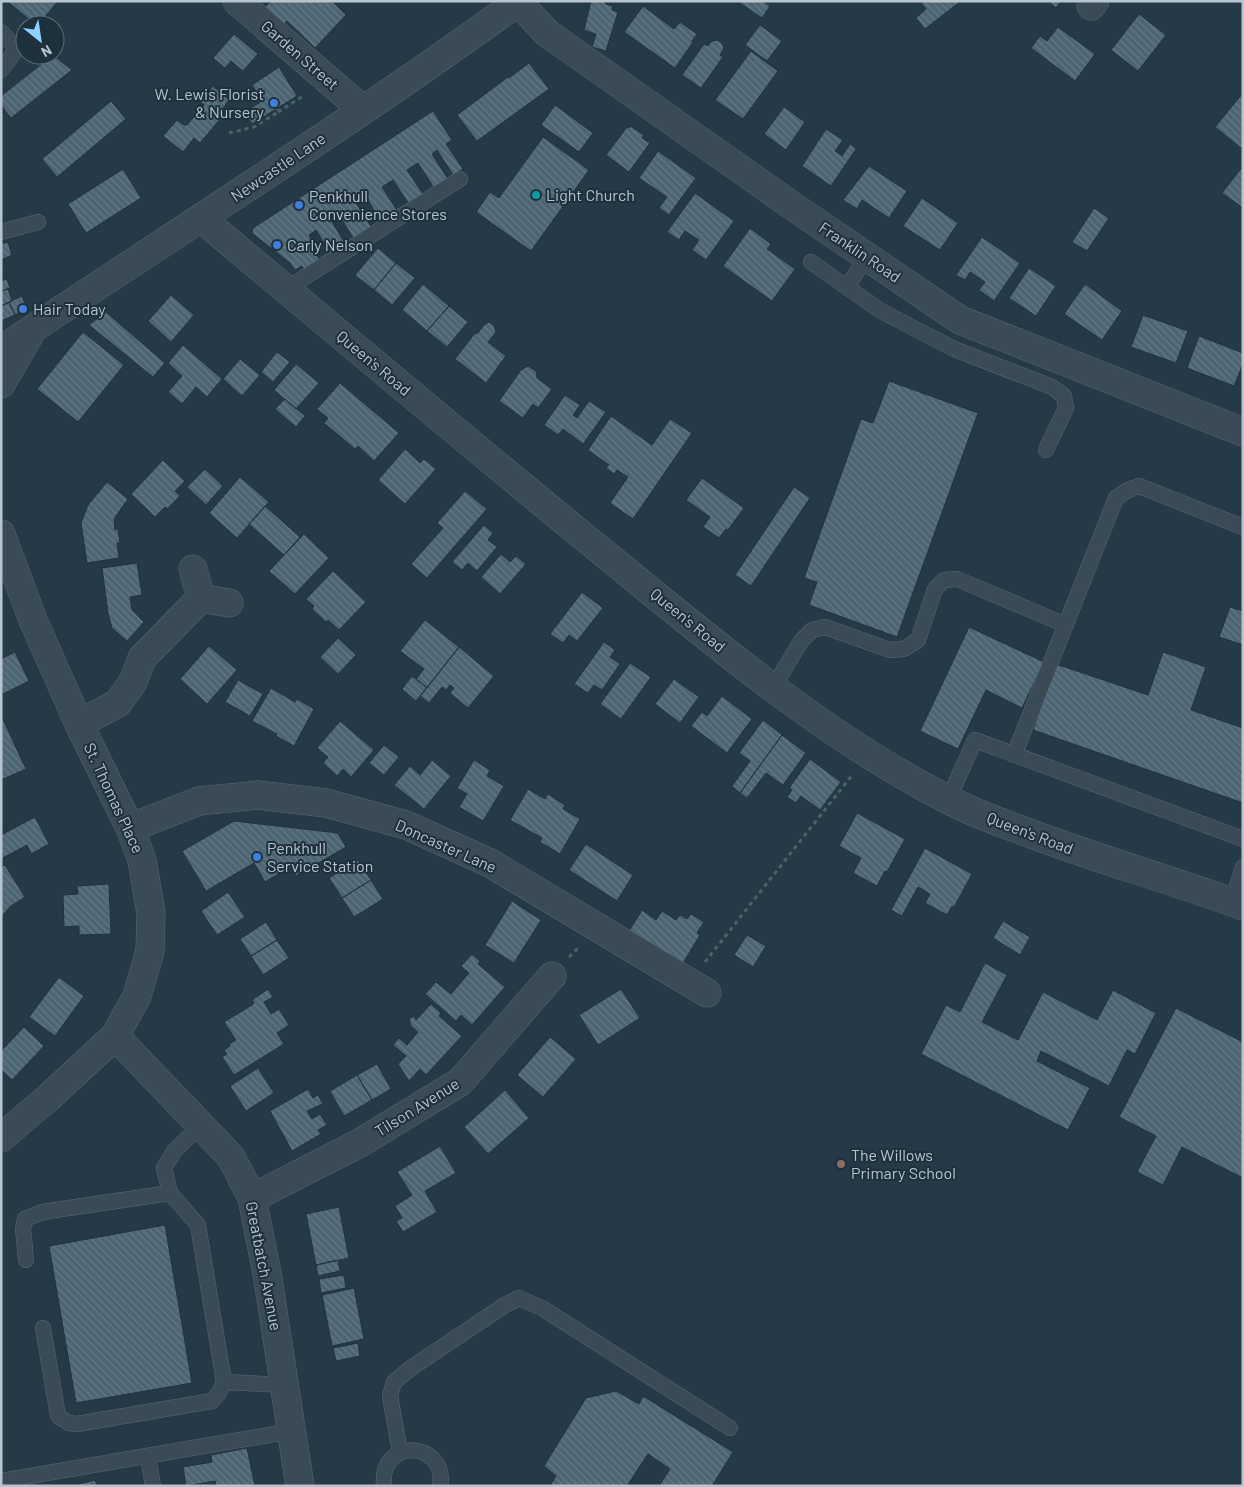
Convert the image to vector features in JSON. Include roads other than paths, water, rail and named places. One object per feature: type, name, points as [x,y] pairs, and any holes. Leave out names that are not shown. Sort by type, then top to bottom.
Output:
[{"type":"street","name":"Garden Street","points":[[237,1],[363,110]]},
{"type":"street","name":"Newcastle Lane","points":[[1,350],[83,294],[202,219],[518,2]]},
{"type":"street","name":"Franklin Road","points":[[518,2],[547,33],[960,320],[1243,432]]},
{"type":"street","name":"Queen's Road","points":[[202,219],[483,455],[774,688],[868,754],[948,800],[1073,850],[1237,904]]},
{"type":"street","name":"Newcastle Lane","points":[[1,384],[34,328]]},
{"type":"street","name":"St. Thomas Place","points":[[1,534],[33,620],[130,828],[142,860],[151,913],[150,951],[137,996],[115,1036],[49,1098],[1,1138]]},
{"type":"street","points":[[193,569],[201,598]]},
{"type":"street","points":[[80,724],[118,703],[133,682],[142,658],[201,598]]},
{"type":"street","points":[[201,598],[229,603]]},
{"type":"street","name":"Doncaster Lane","points":[[130,828],[199,801],[258,795],[326,803],[406,825],[490,863],[698,988]]},
{"type":"street","name":"Tilson Avenue","points":[[252,1198],[358,1144],[460,1082],[560,967]]},
{"type":"street","name":"Greatbatch Avenue","points":[[115,1036],[231,1157],[252,1198],[285,1385],[300,1486]]},
{"type":"lane","points":[[1,32],[17,49],[1,70]]},
{"type":"lane","points":[[286,290],[460,179]]},
{"type":"lane","points":[[1,232],[38,222]]},
{"type":"lane","points":[[847,287],[867,256]]},
{"type":"lane","points":[[811,262],[881,310],[954,349],[1052,387],[1064,396],[1066,408],[1046,450]]},
{"type":"lane","points":[[1014,755],[1116,498],[1128,490],[1139,486],[1243,527]]},
{"type":"lane","points":[[774,688],[801,641],[812,630],[825,627],[890,650],[904,649],[918,640],[935,589],[944,580],[957,580],[1066,625]]},
{"type":"lane","points":[[948,800],[975,740],[1243,839]]},
{"type":"lane","points":[[1237,904],[1243,867]]},
{"type":"lane","points":[[43,1328],[58,1416],[69,1423],[77,1424],[212,1401],[219,1394],[224,1382],[198,1225],[170,1193],[164,1168],[175,1150],[201,1125]]},
{"type":"lane","points":[[26,1260],[23,1229],[25,1219],[42,1212],[170,1193]]},
{"type":"lane","points":[[400,1452],[390,1396],[394,1382],[410,1368],[505,1305],[519,1298],[542,1308],[730,1428]]},
{"type":"lane","points":[[224,1382],[285,1385]]},
{"type":"lane","points":[[1,1481],[292,1431]]},
{"type":"lane","points":[[384,1486],[383,1476],[391,1458],[400,1452],[412,1449],[422,1451],[437,1463],[441,1474],[440,1486]]},
{"type":"lane","points":[[148,1457],[153,1486]]},
{"type":"place","name":"W. Lewis Florist & Nursery","points":[[274,103]]},
{"type":"place","name":"Light Church","points":[[536,195]]},
{"type":"place","name":"Penkhull Convenience Stores","points":[[299,205]]},
{"type":"place","name":"Carly Nelson","points":[[277,245]]},
{"type":"place","name":"Hair Today","points":[[23,309]]},
{"type":"place","name":"Penkhull Service Station","points":[[257,857]]},
{"type":"place","name":"The Willows Primary School","points":[[841,1164]]}]
